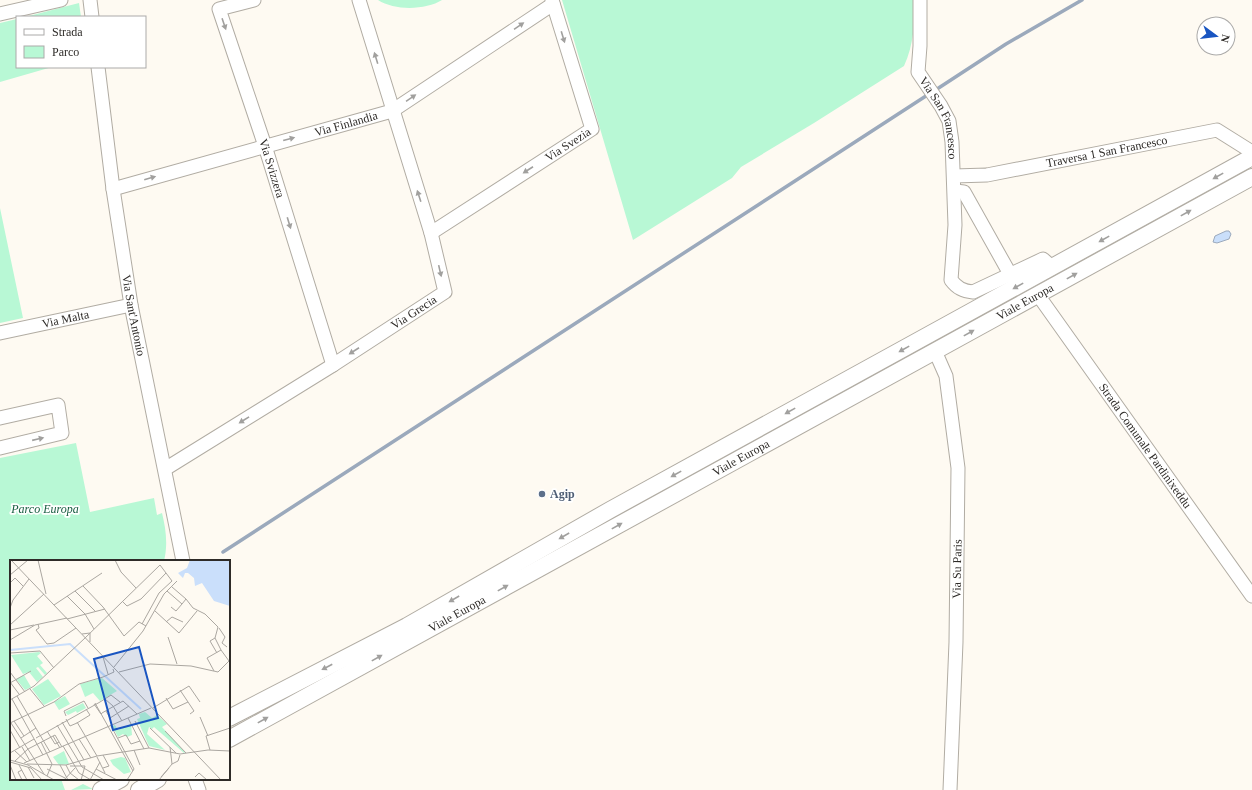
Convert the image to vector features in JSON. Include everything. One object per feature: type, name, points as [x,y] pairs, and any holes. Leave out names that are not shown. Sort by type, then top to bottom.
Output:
[{"type":"main road","name":"Viale Europa","points":[[230,717],[406,626],[610,510],[1252,157]]},
{"type":"main road","name":"Viale Europa","points":[[230,738],[1252,177]]},
{"type":"main road","points":[[101,790],[119,780]]},
{"type":"main road","points":[[139,790],[156,780]]},
{"type":"street","points":[[0,14],[61,0]]},
{"type":"street","points":[[90,0],[92,16]]},
{"type":"street","name":"Via Svizzera","points":[[254,0],[218,9],[265,146],[333,365]]},
{"type":"street","name":"Via Grecia","points":[[165,469],[333,365],[445,292],[431,233],[392,111],[359,0]]},
{"type":"street","name":"Via San Francesco","points":[[920,0],[920,46],[918,72],[941,106],[949,121],[952,142],[955,191],[955,225],[951,280],[956,286],[965,291],[973,292],[1043,259],[1052,267]]},
{"type":"street","name":"Via Finlandia","points":[[113,189],[392,111],[552,2]]},
{"type":"street","name":"Via Svezia","points":[[431,233],[592,129],[552,2]]},
{"type":"street","name":"Via Sant'Antonio","points":[[98,68],[113,189],[131,305],[183,560]]},
{"type":"street","name":"Traversa 1 San Francesco","points":[[954,176],[987,175],[1217,130],[1252,152]]},
{"type":"street","points":[[955,191],[964,192],[1010,274]]},
{"type":"street","name":"Strada Comunale Pardinixeddu","points":[[1038,295],[1252,596]]},
{"type":"street","name":"Via Malta","points":[[0,333],[131,305]]},
{"type":"street","name":"Via Su Paris","points":[[935,351],[946,376],[958,468],[956,642],[950,790]]},
{"type":"street","points":[[0,418],[58,405],[62,433],[0,448]]},
{"type":"street","points":[[196,780],[199,790]]},
{"type":"green space","points":[[378,0],[442,0],[428,6],[410,8],[385,4]]},
{"type":"green space","points":[[562,0],[917,0],[912,42],[904,66],[741,167],[732,178],[633,240]]},
{"type":"green space","points":[[79,3],[81,16],[29,16]]},
{"type":"green space","points":[[16,19],[16,68],[49,68],[0,82],[0,23]]},
{"type":"green space","points":[[0,208],[23,318],[0,323]]},
{"type":"green space","name":"Parco Europa","points":[[76,443],[90,512],[154,498],[157,515],[162,513],[165,525],[166,543],[164,560],[10,560],[10,780],[61,780],[65,790],[0,790],[0,458]]},
{"type":"green space","points":[[83,784],[93,789],[71,790]]},
{"type":"water","points":[[1229,231],[1231,234],[1229,239],[1217,243],[1213,242],[1215,236]]},
{"type":"waterway","points":[[934,91],[1006,44],[1082,0]]},
{"type":"waterway","points":[[223,552],[929,94]]},
{"type":"place","name":"Agip","points":[[542,494]]}]
